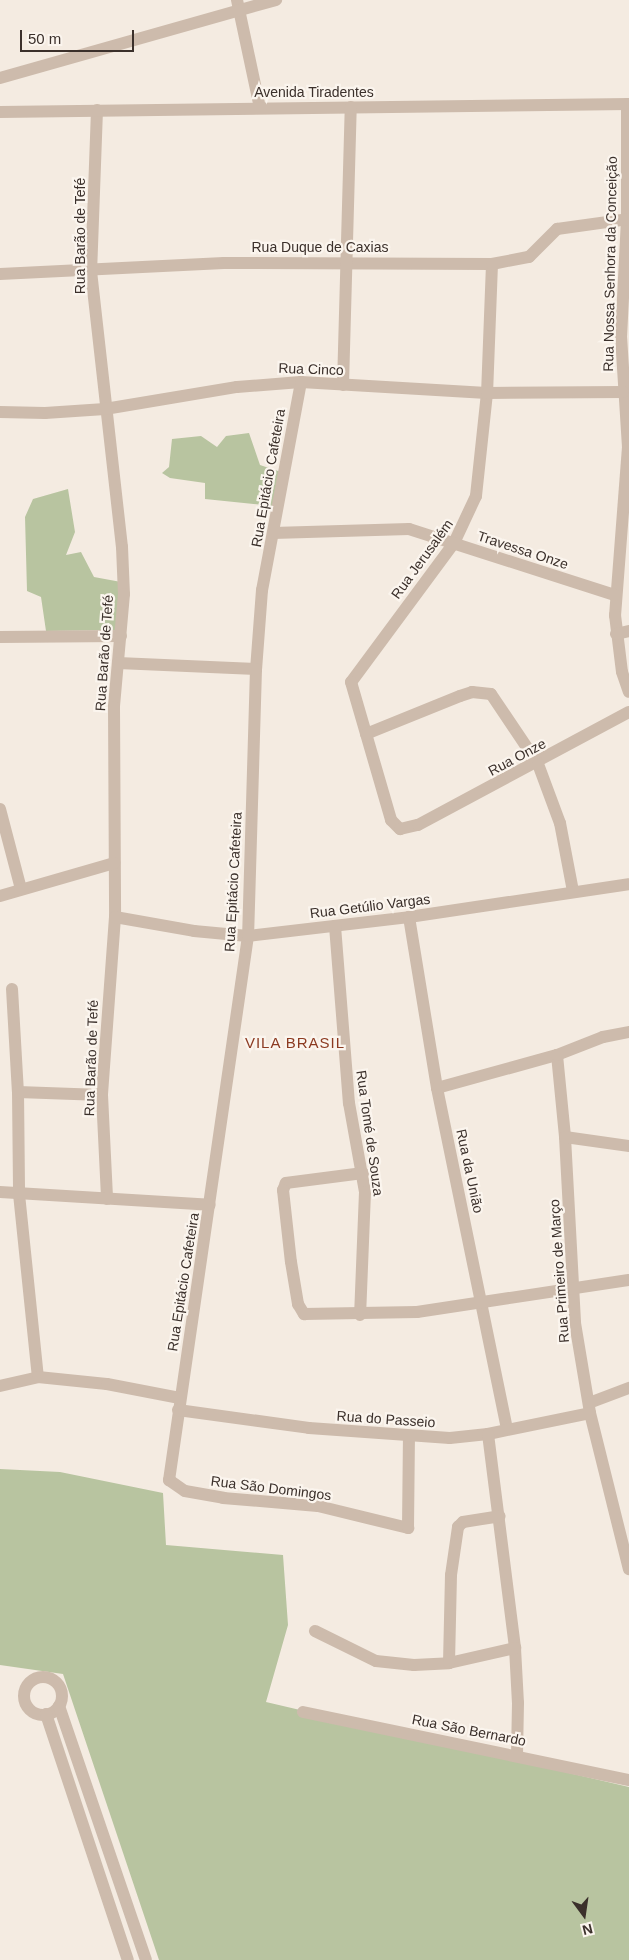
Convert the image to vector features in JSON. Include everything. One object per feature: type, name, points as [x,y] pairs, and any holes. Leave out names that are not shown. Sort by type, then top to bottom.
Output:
[{"type":"street","points":[[0,78],[238,5],[276,0]]},
{"type":"street","points":[[238,5],[260,108]]},
{"type":"street","name":"Avenida Tiradentes","points":[[0,112],[628,104]]},
{"type":"street","name":"Rua Nossa Senhora da Conceição","points":[[628,104],[628,219],[621,336],[628,447],[615,595],[623,632],[622,672],[629,692]]},
{"type":"street","points":[[343,385],[351,107]]},
{"type":"street","name":"Rua Barão de Tefé","points":[[97,110],[91,272],[104,408],[122,547],[121,636],[114,707],[115,917],[102,1095],[107,1200]]},
{"type":"street","name":"Rua Duque de Caxias","points":[[0,274],[91,272],[224,262],[346,261],[492,264],[529,257],[557,228],[628,219]]},
{"type":"street","name":"Rua Jerusalém","points":[[418,825],[400,829],[391,820],[351,682],[454,543],[476,496],[487,393],[492,264]]},
{"type":"street","name":"Rua Cinco","points":[[0,412],[45,414],[104,408],[237,387],[301,382],[487,393],[624,392]]},
{"type":"street","name":"Rua Epitácio Cafeteira","points":[[168,1473],[210,1205],[248,936],[256,669],[262,590],[301,382]]},
{"type":"street","name":"Travessa Onze","points":[[274,533],[409,529],[615,595]]},
{"type":"street","points":[[0,637],[121,636]]},
{"type":"street","points":[[118,662],[256,669]]},
{"type":"street","points":[[366,734],[472,692],[491,694],[497,700],[538,764],[560,823],[573,891]]},
{"type":"street","name":"Rua Onze","points":[[418,825],[538,764],[629,712]]},
{"type":"street","points":[[0,809],[21,888]]},
{"type":"street","points":[[0,896],[21,888],[114,863]]},
{"type":"street","name":"Rua Getúlio Vargas","points":[[115,917],[194,931],[248,936],[409,917],[629,884]]},
{"type":"street","name":"Rua da União","points":[[409,917],[436,1088],[507,1429]]},
{"type":"street","name":"Rua Tomé de Souza","points":[[335,926],[349,1104],[363,1173],[360,1315]]},
{"type":"street","points":[[12,990],[18,1092],[19,1194],[38,1377]]},
{"type":"street","points":[[436,1088],[557,1055],[603,1037],[629,1032]]},
{"type":"street","name":"Rua Primeiro de Março","points":[[557,1055],[565,1137],[575,1323],[590,1408],[629,1569]]},
{"type":"street","points":[[18,1092],[102,1095]]},
{"type":"street","points":[[565,1137],[629,1146]]},
{"type":"street","points":[[363,1173],[286,1183],[283,1190],[292,1270],[299,1310],[307,1316],[417,1312],[480,1303],[572,1286],[629,1280]]},
{"type":"street","points":[[0,1192],[210,1205]]},
{"type":"street","name":"Rua do Passeio","points":[[0,1386],[38,1377],[107,1384],[179,1404],[409,1437],[488,1434],[590,1408],[629,1388]]},
{"type":"street","points":[[488,1434],[500,1516],[515,1648],[518,1703],[517,1754]]},
{"type":"street","name":"Rua São Domingos","points":[[168,1473],[172,1484],[185,1491],[223,1498],[318,1506],[408,1528],[409,1437]]},
{"type":"street","points":[[449,1663],[451,1576],[458,1527],[463,1522],[500,1516]]},
{"type":"street","points":[[315,1631],[376,1660],[414,1665],[449,1663],[515,1648]]},
{"type":"street","points":[[59,1706],[46,1714],[34,1712],[25,1702],[26,1688],[31,1682],[45,1677],[58,1684],[62,1691],[59,1706],[146,1960]]},
{"type":"street","name":"Rua São Bernardo","points":[[303,1712],[517,1754],[629,1780]]},
{"type":"street","points":[[46,1714],[128,1960]]},
{"type":"green space","points":[[249,433],[260,465],[281,472],[273,506],[205,499],[205,483],[170,478],[162,473],[169,467],[172,439],[201,436],[217,447],[226,436]]},
{"type":"green space","points":[[68,489],[75,532],[66,555],[81,552],[94,577],[121,582],[117,630],[46,631],[41,597],[27,591],[25,517],[33,499]]},
{"type":"green space","points":[[0,1469],[60,1472],[163,1493],[166,1545],[283,1555],[288,1625],[266,1702],[629,1787],[629,1960],[159,1960],[63,1674],[0,1665]]},
{"type":"district","name":"VILA BRASIL","points":[[295,1043]]}]
